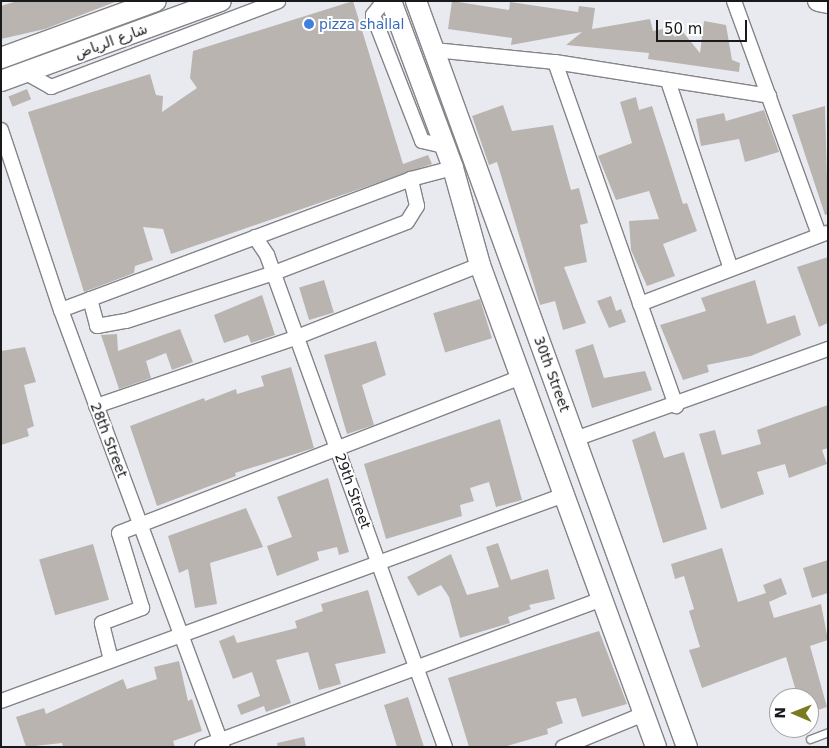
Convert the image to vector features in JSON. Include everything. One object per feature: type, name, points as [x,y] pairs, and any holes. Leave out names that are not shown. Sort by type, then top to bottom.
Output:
[{"type":"street","name":"شارع الرياض","points":[[1,58],[156,1]]},
{"type":"street","name":"شارع الرياض","points":[[1,81],[221,1]]},
{"type":"street","points":[[26,73],[51,87],[278,1]]},
{"type":"street","points":[[384,1],[373,16],[422,140],[444,146]]},
{"type":"street","points":[[391,1],[453,168],[480,265],[656,747]]},
{"type":"street","name":"30th Street","points":[[416,1],[687,747]]},
{"type":"street","points":[[640,304],[730,266],[823,234],[734,1]]},
{"type":"street","points":[[818,1],[828,3]]},
{"type":"street","points":[[434,50],[555,62],[669,84],[769,96]]},
{"type":"street","points":[[555,62],[676,406]]},
{"type":"street","points":[[669,84],[730,266]]},
{"type":"street","name":"28th Street","points":[[1,130],[61,310],[221,743]]},
{"type":"street","points":[[61,310],[411,179],[453,168]]},
{"type":"street","points":[[90,299],[97,326],[126,321],[274,273],[407,222],[417,206],[411,179]]},
{"type":"street","name":"29th Street","points":[[256,237],[274,273],[445,747]]},
{"type":"street","points":[[96,406],[297,337],[480,265]]},
{"type":"street","points":[[575,439],[676,406],[828,349]]},
{"type":"street","points":[[111,660],[102,623],[142,608],[119,533],[338,452],[521,377]]},
{"type":"street","points":[[1,701],[564,494]]},
{"type":"street","points":[[202,747],[221,743],[416,665],[602,599]]},
{"type":"street","points":[[563,747],[644,714]]},
{"type":"lane","points":[[810,739],[828,732]]},
{"type":"building","points":[[17,1],[115,2],[45,29],[1,39],[1,6]]},
{"type":"building","points":[[353,1],[403,164],[428,155],[432,164],[171,254],[163,229],[143,227],[153,260],[135,266],[134,273],[84,292],[28,112],[150,74],[156,95],[163,96],[162,112],[197,88],[190,78],[193,51]]},
{"type":"building","points":[[452,1],[509,10],[510,2],[578,12],[579,6],[595,8],[592,29],[650,19],[653,31],[667,28],[675,37],[682,31],[700,53],[704,21],[726,25],[732,60],[740,63],[739,72],[648,59],[649,53],[566,45],[582,32],[511,45],[512,38],[448,29]]},
{"type":"building","points":[[27,89],[31,99],[13,107],[8,96]]},
{"type":"building","points":[[636,97],[639,110],[652,106],[683,204],[687,203],[697,231],[663,244],[675,276],[647,286],[631,250],[629,221],[659,219],[649,191],[616,200],[598,156],[632,143],[620,102]]},
{"type":"building","points":[[503,105],[512,131],[553,125],[571,190],[579,188],[588,223],[580,225],[587,262],[564,267],[586,323],[563,330],[555,301],[540,305],[497,162],[489,165],[472,116]]},
{"type":"building","points":[[825,106],[828,214],[825,215],[792,115]]},
{"type":"building","points":[[764,110],[779,152],[745,162],[739,139],[701,146],[696,119],[724,113],[726,121]]},
{"type":"building","points":[[828,257],[828,323],[819,327],[797,267]]},
{"type":"building","points":[[324,280],[334,313],[309,320],[299,288]]},
{"type":"building","points":[[755,280],[767,324],[795,315],[801,335],[751,356],[707,365],[709,372],[683,380],[660,325],[706,311],[701,298]]},
{"type":"building","points":[[262,295],[275,335],[251,343],[248,335],[224,343],[214,315]]},
{"type":"building","points":[[611,296],[616,311],[621,309],[626,322],[609,328],[597,301]]},
{"type":"building","points":[[480,299],[492,338],[445,353],[433,313]]},
{"type":"building","points":[[180,329],[193,362],[172,370],[166,353],[146,361],[151,378],[119,389],[101,335],[117,334],[118,351]]},
{"type":"building","points":[[376,341],[386,375],[362,385],[374,425],[347,434],[324,355]]},
{"type":"building","points":[[593,344],[604,378],[645,371],[652,390],[592,408],[575,350]]},
{"type":"building","points":[[25,347],[36,382],[24,385],[34,426],[27,429],[29,436],[1,445],[1,351]]},
{"type":"building","points":[[291,367],[314,448],[235,473],[236,476],[157,506],[130,426],[204,398],[205,401],[236,389],[237,394],[264,386],[261,376]]},
{"type":"building","points":[[828,405],[828,448],[822,450],[827,464],[789,478],[785,464],[757,472],[764,494],[721,509],[699,434],[715,430],[722,455],[761,444],[757,430]]},
{"type":"building","points":[[500,419],[522,500],[496,507],[489,482],[470,488],[474,501],[460,505],[462,516],[386,539],[364,464]]},
{"type":"building","points":[[655,431],[664,458],[684,452],[707,529],[663,543],[632,440]]},
{"type":"building","points":[[328,478],[349,552],[339,555],[337,547],[317,552],[319,560],[277,576],[267,546],[292,537],[277,497]]},
{"type":"building","points":[[246,508],[263,547],[210,563],[217,604],[195,608],[188,569],[179,573],[168,536]]},
{"type":"building","points":[[498,543],[511,580],[548,569],[555,599],[529,605],[531,609],[508,617],[510,623],[460,638],[449,597],[441,585],[418,596],[407,577],[451,554],[467,595],[499,587],[486,547]]},
{"type":"building","points":[[93,544],[109,600],[55,615],[39,559]]},
{"type":"building","points":[[722,548],[738,602],[766,593],[763,585],[781,578],[787,594],[769,602],[774,618],[821,604],[828,640],[810,646],[827,707],[819,710],[819,688],[795,688],[786,657],[702,688],[689,650],[700,647],[689,611],[694,609],[684,576],[675,579],[671,564]]},
{"type":"building","points":[[828,560],[828,593],[812,598],[803,568]]},
{"type":"building","points":[[368,590],[386,653],[335,664],[341,684],[319,690],[308,652],[276,660],[291,703],[266,712],[264,706],[241,715],[237,705],[260,696],[252,672],[233,679],[219,641],[234,635],[237,643],[297,628],[295,621],[323,611],[321,604]]},
{"type":"building","points":[[599,631],[627,704],[582,717],[576,698],[556,702],[563,723],[547,729],[548,734],[504,747],[469,747],[448,678]]},
{"type":"building","points":[[179,661],[188,701],[192,699],[202,731],[173,741],[175,747],[63,747],[62,743],[26,747],[16,717],[44,708],[46,714],[123,679],[127,689],[157,679],[154,667]]},
{"type":"building","points":[[408,697],[424,747],[397,747],[384,705]]},
{"type":"building","points":[[304,737],[306,747],[278,747],[277,743]]},
{"type":"place","name":"pizza shallal","points":[[309,24]]}]
